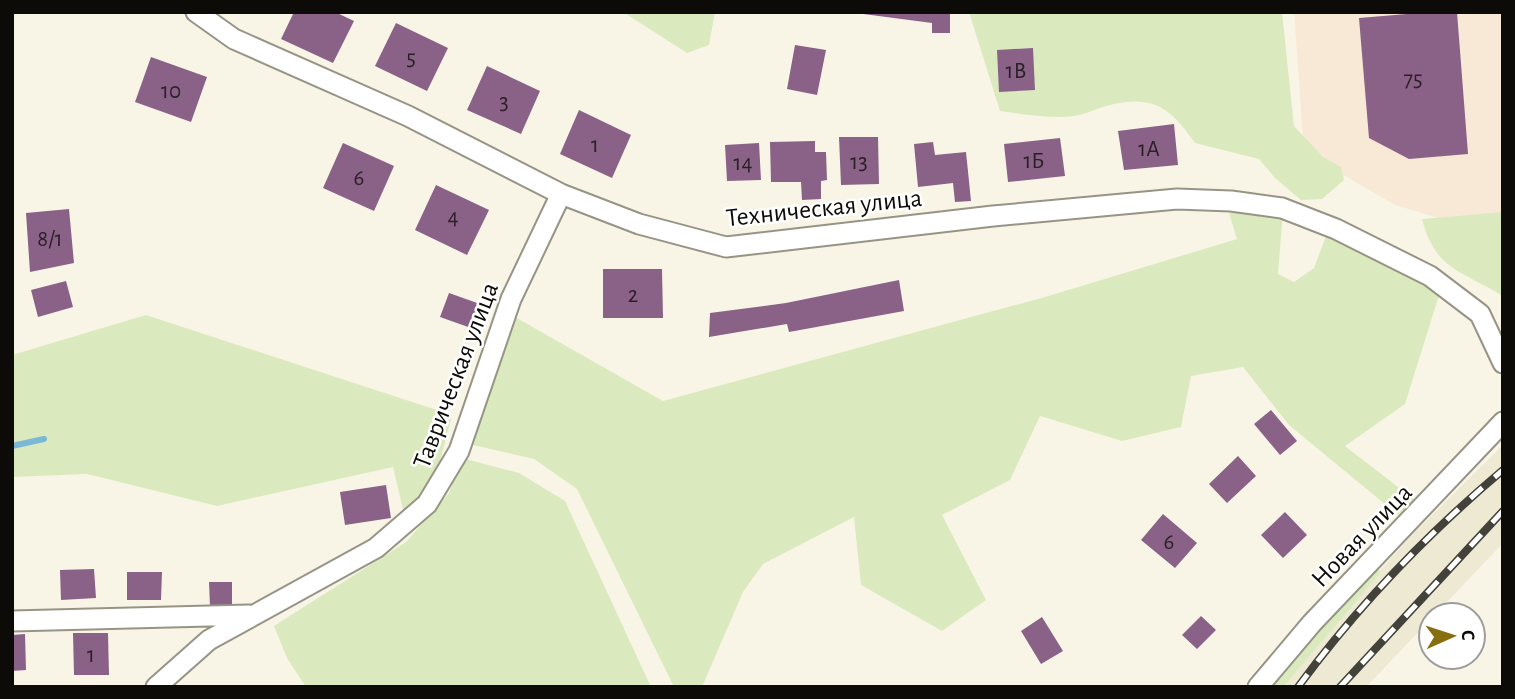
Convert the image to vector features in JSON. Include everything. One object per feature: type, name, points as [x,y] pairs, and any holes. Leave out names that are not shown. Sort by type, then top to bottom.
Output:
[{"type":"street","name":"Техническая улица","points":[[196,12],[234,39],[408,116],[561,194],[639,224],[726,247],[993,216],[1177,199],[1231,201],[1282,208],[1336,229],[1430,276],[1480,314],[1503,363]]},
{"type":"street","name":"Таврическая улица","points":[[156,687],[209,640],[376,548],[427,504],[459,451],[511,299],[561,194]]},
{"type":"street","name":"Новая улица","points":[[1258,687],[1311,623],[1503,422]]},
{"type":"street","points":[[12,621],[254,614]]},
{"type":"shaded area","points":[[1294,12],[1503,12],[1503,234],[1472,228],[1395,205],[1304,152]]},
{"type":"shaded area","points":[[1503,445],[1503,543],[1448,601],[1417,601],[1417,633],[1366,687],[1276,687],[1410,537]]},
{"type":"green space","points":[[623,12],[715,12],[709,45],[687,53]]},
{"type":"green space","points":[[969,12],[1282,12],[1294,126],[1323,157],[1341,167],[1344,180],[1322,199],[1301,200],[1275,178],[1259,159],[1195,143],[1168,112],[1148,103],[1122,103],[1066,117],[1000,111]]},
{"type":"green space","points":[[1283,212],[1278,274],[1294,282],[1314,268],[1326,236],[1441,289],[1405,404],[1345,446],[1416,501],[1398,515],[1289,425],[1243,367],[1191,376],[1181,427],[1122,441],[1040,416],[1010,480],[942,515],[986,600],[942,631],[861,585],[854,517],[763,564],[743,592],[702,687],[674,687],[577,489],[534,459],[469,444],[515,317],[663,401],[1045,297],[1237,239],[1229,213]]},
{"type":"green space","points":[[1503,212],[1503,296],[1463,274],[1443,259],[1434,249],[1422,219]]},
{"type":"green space","points":[[146,315],[452,415],[435,481],[405,518],[393,467],[217,506],[87,474],[12,477],[12,355]]},
{"type":"green space","points":[[462,458],[519,473],[565,501],[651,687],[306,687],[287,658],[274,626],[406,542],[449,493]]},
{"type":"green space","points":[[1376,568],[1381,572],[1283,687],[1266,687]]},
{"type":"building","points":[[294,12],[335,12],[354,21],[333,63],[281,39]]},
{"type":"building","points":[[848,12],[950,12],[950,33],[932,33],[932,23]]},
{"type":"building","points":[[1457,12],[1468,154],[1409,159],[1369,138],[1359,18]]},
{"type":"building","points":[[396,23],[448,48],[427,91],[375,66]]},
{"type":"building","points":[[795,45],[826,50],[817,95],[787,89]]},
{"type":"building","points":[[1033,48],[1035,90],[999,92],[997,50]]},
{"type":"building","points":[[151,57],[207,77],[191,122],[135,102]]},
{"type":"building","points":[[487,66],[540,91],[521,134],[467,110]]},
{"type":"building","points":[[579,110],[631,135],[612,178],[560,154]]},
{"type":"building","points":[[1174,124],[1178,165],[1124,170],[1118,131]]},
{"type":"building","points":[[839,137],[878,137],[879,184],[841,185]]},
{"type":"building","points":[[1060,138],[1065,176],[1008,182],[1004,144]]},
{"type":"building","points":[[815,141],[815,152],[826,152],[827,180],[821,181],[821,199],[802,200],[801,182],[771,182],[770,142]]},
{"type":"building","points":[[933,142],[935,155],[966,152],[971,201],[955,202],[953,183],[918,187],[914,144]]},
{"type":"building","points":[[343,143],[394,166],[374,211],[323,188]]},
{"type":"building","points":[[759,143],[761,180],[727,181],[725,145]]},
{"type":"building","points":[[436,185],[489,210],[467,255],[415,230]]},
{"type":"building","points":[[69,209],[74,263],[30,272],[26,213]]},
{"type":"building","points":[[603,269],[662,269],[663,318],[603,318]]},
{"type":"building","points":[[899,280],[904,311],[789,332],[787,324],[709,337],[710,313],[786,303]]},
{"type":"building","points":[[66,281],[73,307],[38,317],[31,290]]},
{"type":"building","points":[[449,293],[480,304],[471,328],[440,317]]},
{"type":"building","points":[[1271,410],[1297,441],[1280,455],[1254,424]]},
{"type":"building","points":[[1238,456],[1256,476],[1227,503],[1209,484]]},
{"type":"building","points":[[386,485],[391,518],[345,525],[340,492]]},
{"type":"building","points":[[1285,512],[1307,535],[1283,558],[1261,535]]},
{"type":"building","points":[[1163,514],[1197,543],[1175,568],[1141,540]]},
{"type":"building","points":[[94,569],[96,598],[61,600],[60,570]]},
{"type":"building","points":[[127,572],[162,572],[161,600],[127,600]]},
{"type":"building","points":[[209,582],[232,582],[232,606],[210,607]]},
{"type":"building","points":[[1201,616],[1216,630],[1197,649],[1182,635]]},
{"type":"building","points":[[1042,617],[1063,651],[1041,664],[1021,631]]},
{"type":"building","points":[[73,633],[108,633],[109,675],[74,675]]},
{"type":"building","points":[[25,634],[26,670],[12,671],[12,635]]},
{"type":"waterway","points":[[12,446],[44,439]]},
{"type":"railway","points":[[1298,687],[1344,628],[1394,572],[1503,470]]},
{"type":"railway","points":[[1340,687],[1503,511]]}]
